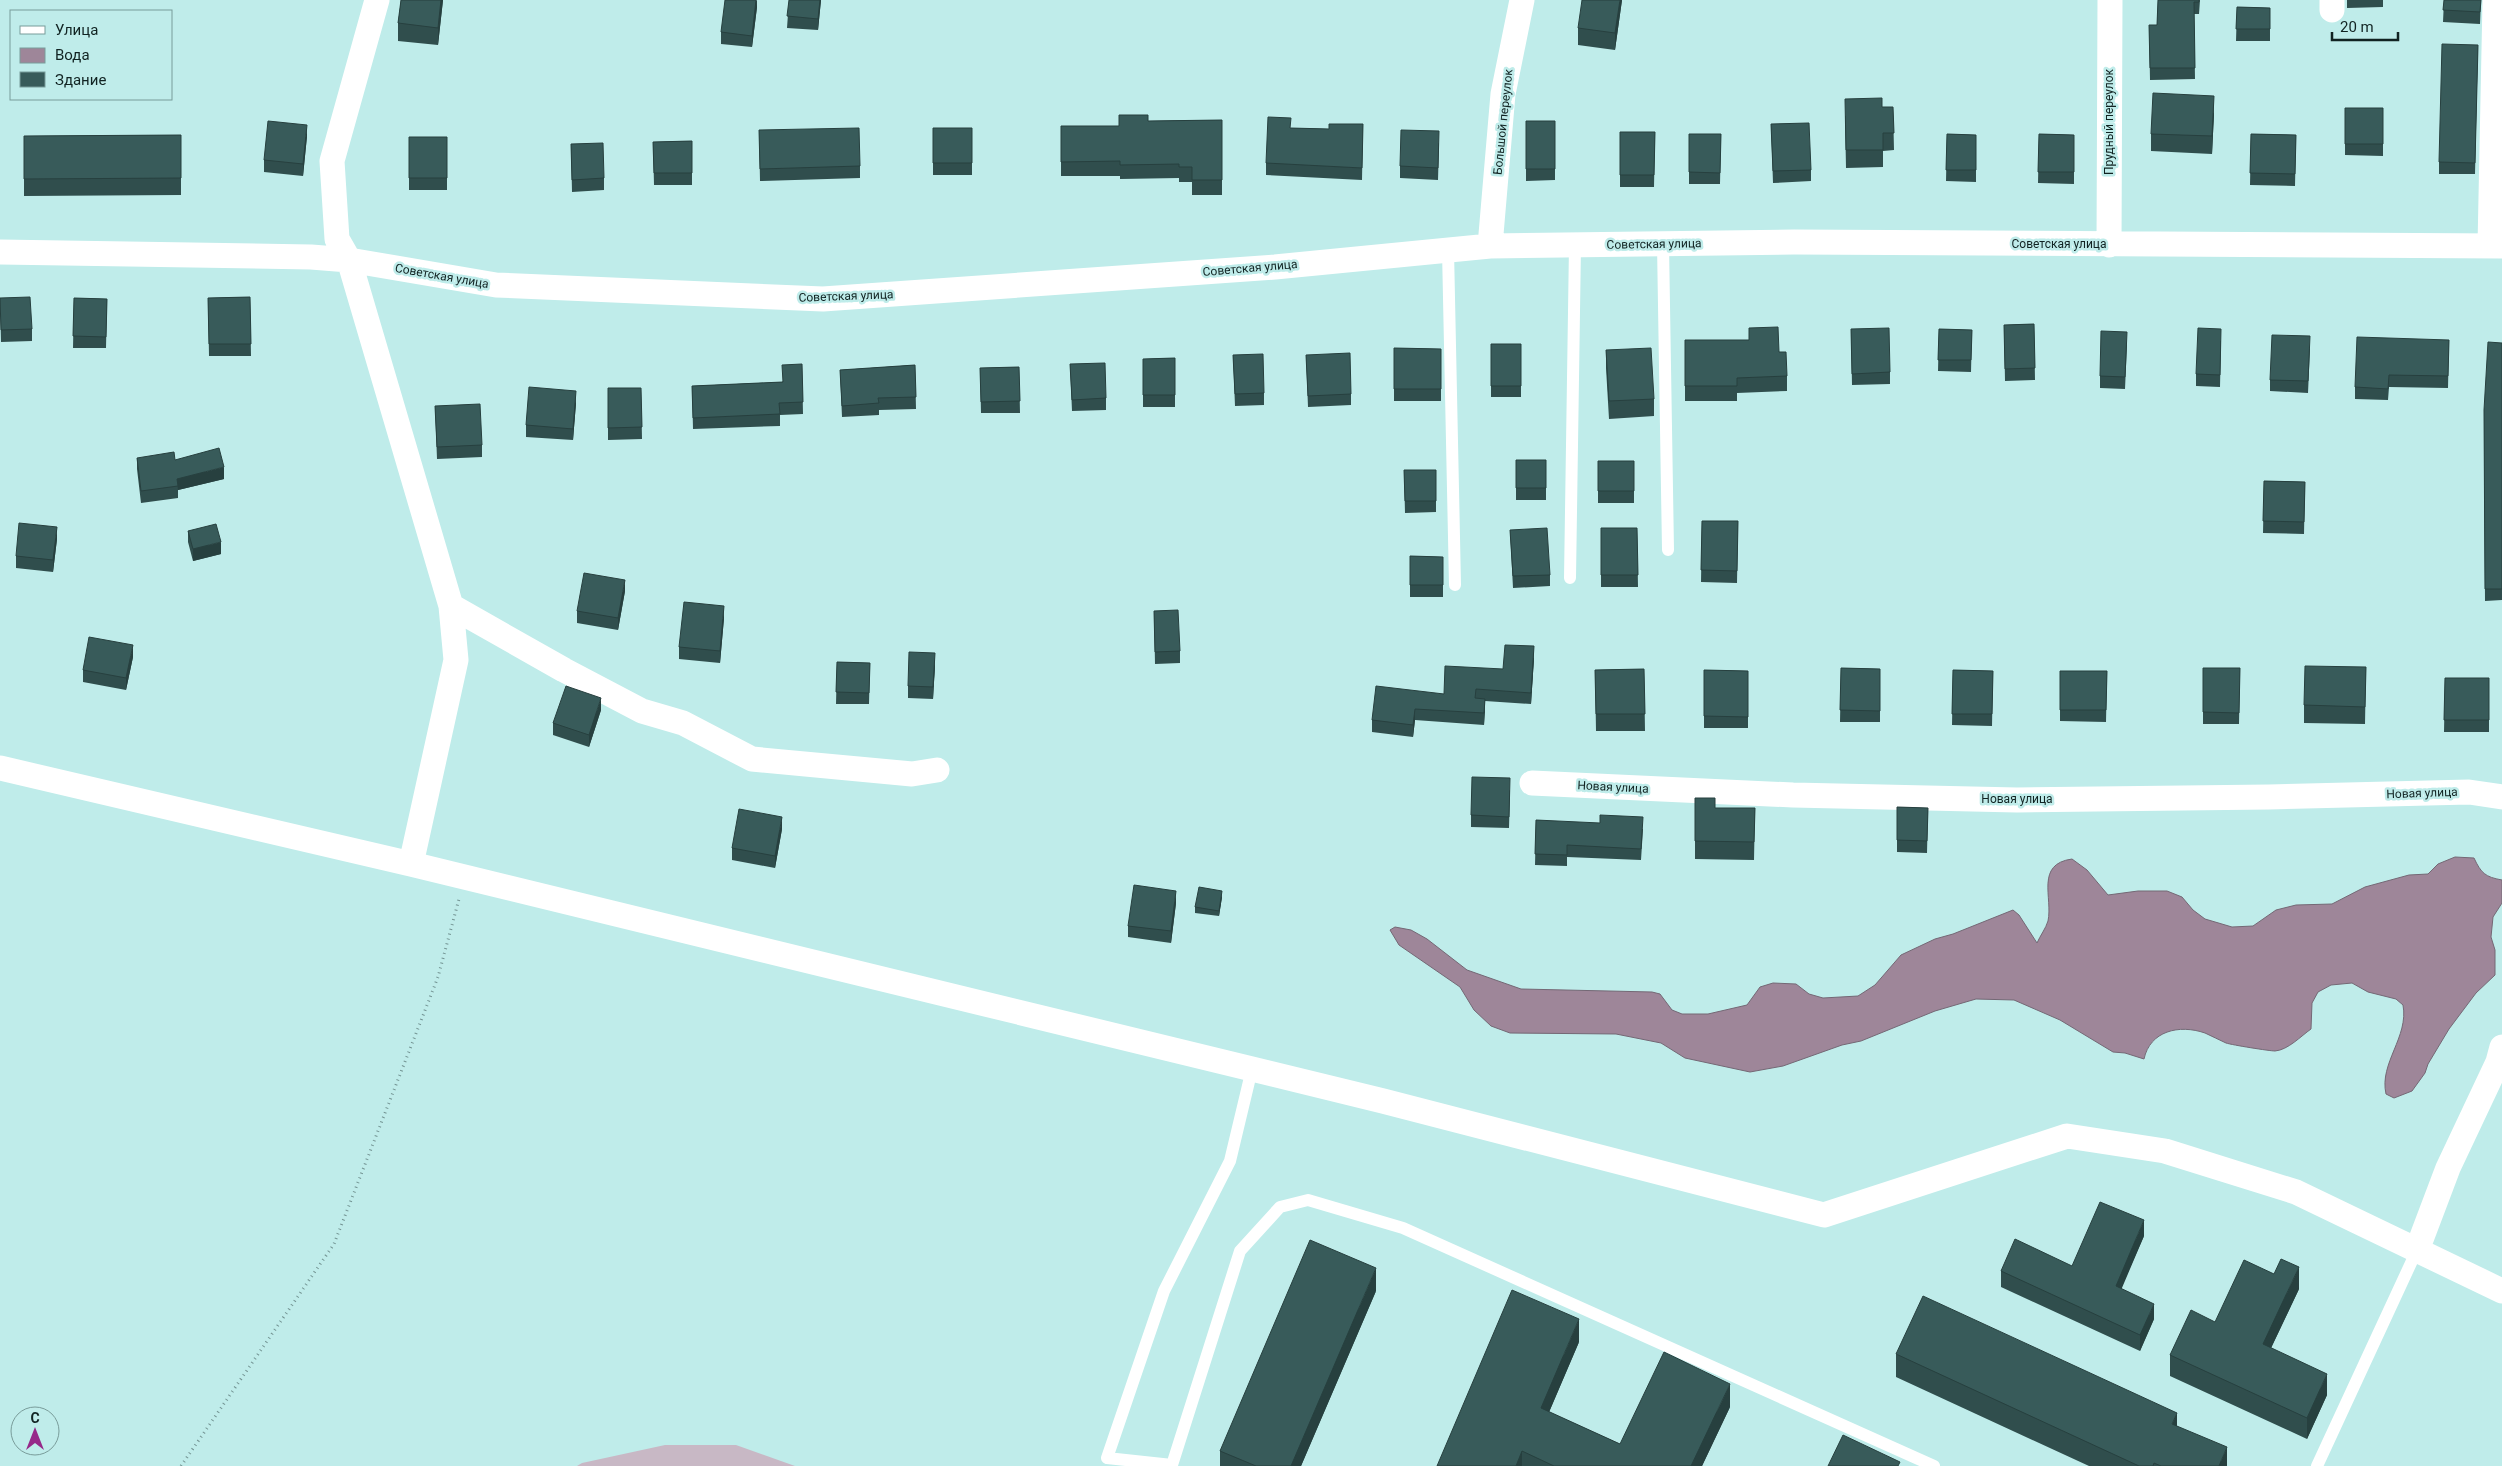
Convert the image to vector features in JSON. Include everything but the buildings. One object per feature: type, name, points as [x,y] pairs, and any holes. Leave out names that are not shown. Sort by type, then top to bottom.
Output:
[{"type":"street","points":[[377,0],[332,161],[338,239],[349,260],[451,606],[456,660],[411,864]]},
{"type":"street","name":"Большой переулок","points":[[1490,246],[1503,94],[1522,0]]},
{"type":"street","name":"Прудный переулок","points":[[2109,245],[2110,0]]},
{"type":"street","points":[[2496,0],[2496,246]]},
{"type":"street","name":"Советская улица","points":[[0,252],[311,257],[349,260],[496,285],[823,299],[1275,267],[1490,246],[1663,244],[2496,246]]},
{"type":"street","points":[[451,606],[564,670],[642,711],[683,723],[752,759],[912,774],[937,770]]},
{"type":"street","points":[[0,768],[411,864],[1252,1069],[1824,1215],[2067,1136],[2165,1151],[2296,1192],[2502,1291]]},
{"type":"street","name":"Новая улица","points":[[1532,783],[1793,795],[2017,800],[2469,792],[2502,797]]},
{"type":"street","points":[[2417,1250],[2448,1168],[2498,1062],[2502,1047]]},
{"type":"lane","points":[[1663,244],[1668,550]]},
{"type":"lane","points":[[1570,578],[1575,245]]},
{"type":"lane","points":[[1448,250],[1455,586]]},
{"type":"lane","points":[[1252,1069],[1230,1160],[1164,1291],[1105,1462],[1172,1465],[1240,1251],[1280,1207],[1308,1200],[1403,1228],[1934,1466]]},
{"type":"lane","points":[[2317,1466],[2417,1250]]},
{"type":"path","points":[[181,1466],[334,1244],[438,977],[465,877]]},
{"type":"shaded area","points":[[665,1445],[736,1445],[795,1466],[577,1466],[582,1463]]},
{"type":"water","points":[[2455,857],[2474,858],[2484,874],[2502,880],[2502,903],[2493,917],[2491,937],[2495,950],[2495,975],[2476,993],[2449,1029],[2428,1064],[2425,1073],[2412,1091],[2394,1098],[2386,1094],[2385,1083],[2390,1061],[2402,1028],[2404,1017],[2403,1005],[2396,999],[2368,992],[2352,983],[2331,985],[2318,992],[2312,1003],[2311,1029],[2289,1045],[2275,1051],[2226,1043],[2205,1033],[2185,1029],[2167,1032],[2159,1036],[2147,1049],[2144,1059],[2125,1053],[2113,1052],[2060,1020],[2014,1000],[1976,999],[1935,1011],[1861,1041],[1842,1045],[1783,1066],[1750,1072],[1685,1058],[1661,1043],[1616,1034],[1510,1033],[1491,1026],[1474,1010],[1460,987],[1399,945],[1390,930],[1395,927],[1411,930],[1427,939],[1467,970],[1521,989],[1652,992],[1660,994],[1672,1010],[1682,1014],[1708,1014],[1747,1005],[1760,987],[1773,983],[1796,984],[1809,994],[1823,998],[1858,996],[1875,985],[1901,955],[1935,939],[1953,934],[2013,910],[2019,915],[2037,943],[2048,921],[2049,875],[2053,868],[2061,862],[2072,859],[2087,870],[2108,895],[2138,891],[2167,891],[2182,897],[2193,910],[2205,919],[2232,927],[2253,926],[2276,910],[2296,905],[2332,904],[2365,887],[2409,875],[2428,874],[2438,864]]}]
